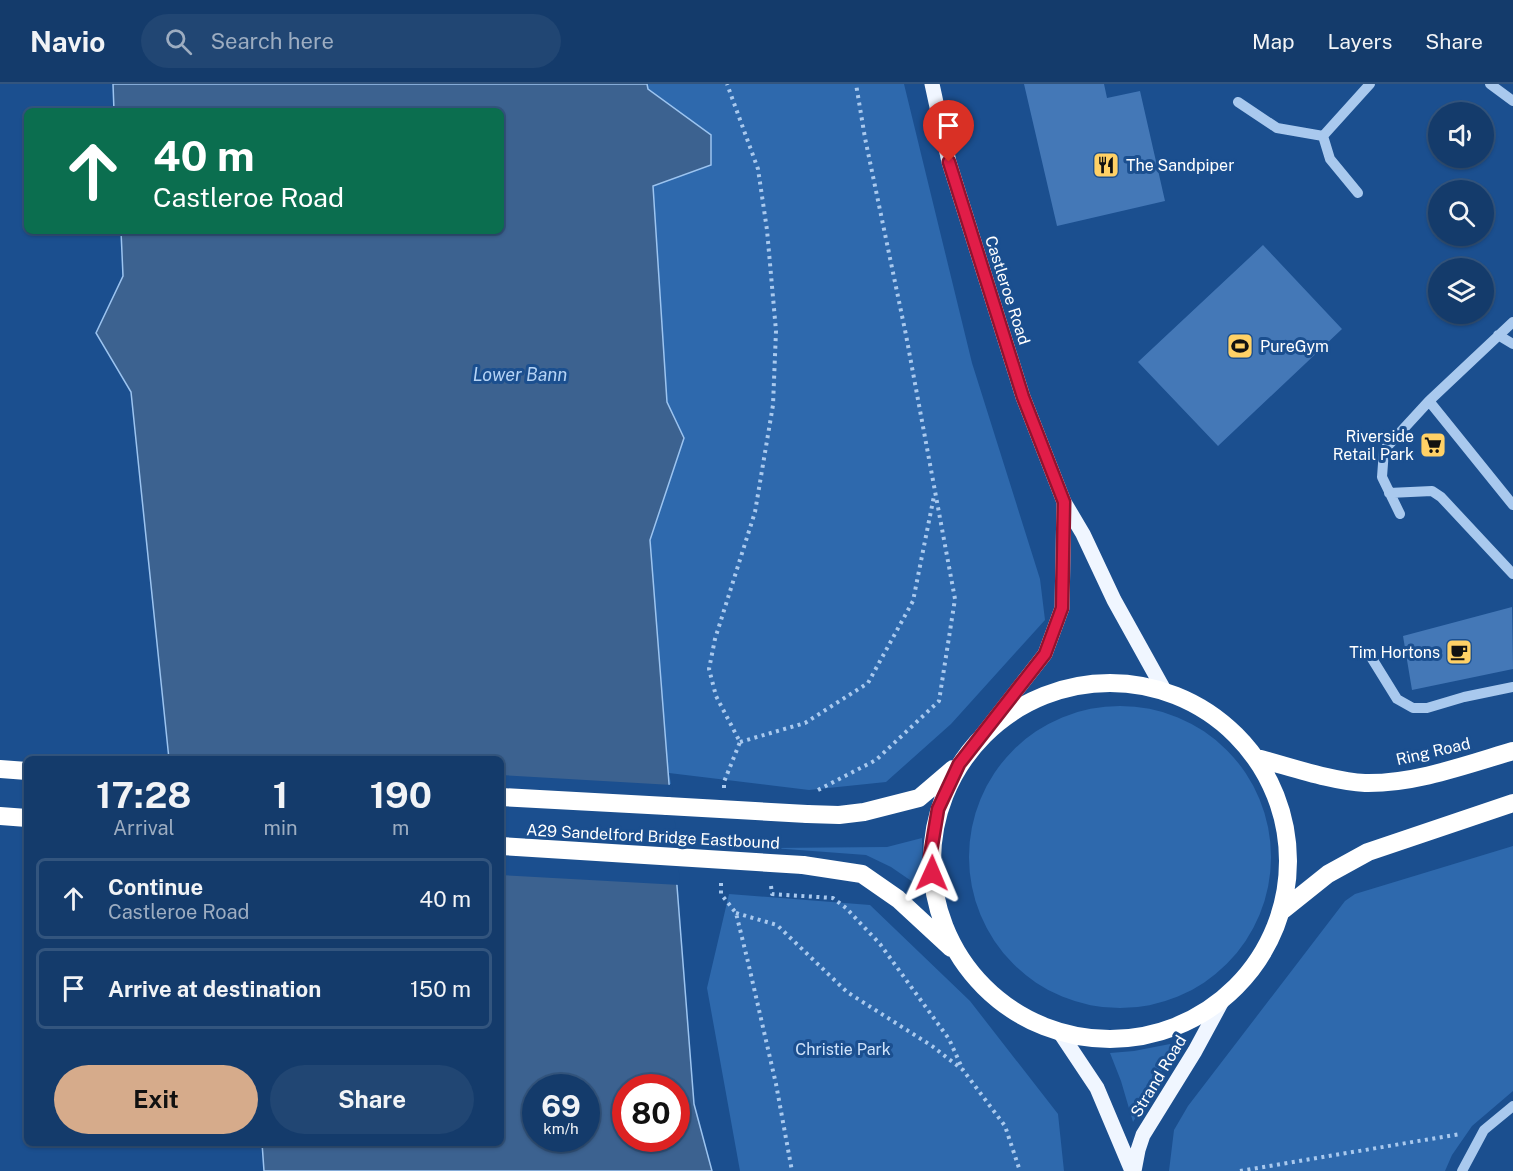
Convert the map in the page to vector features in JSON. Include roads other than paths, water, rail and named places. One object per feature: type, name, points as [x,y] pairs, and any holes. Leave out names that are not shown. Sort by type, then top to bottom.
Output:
[{"type":"highway","points":[[504,797],[807,814],[839,815],[864,812],[919,798],[959,764],[981,736],[1009,713],[1040,696],[1081,684],[1123,683],[1164,690],[1216,716],[1257,758],[1281,805],[1290,858],[1283,910],[1261,958],[1221,1003],[1172,1030],[1117,1041],[1061,1034],[1019,1016],[982,988],[954,951],[936,906],[930,857],[938,809],[959,764]]},
{"type":"highway","name":"Ring Road","points":[[1257,758],[1364,783],[1412,779],[1513,751]]},
{"type":"highway","points":[[0,769],[24,771]]},
{"type":"highway","points":[[1283,910],[1328,874],[1368,852],[1513,803]]},
{"type":"highway","points":[[0,816],[24,818]]},
{"type":"highway","name":"A29 Sandelford Bridge Eastbound","points":[[504,846],[803,865],[862,874],[898,899],[954,951]]},
{"type":"main road","name":"Castleroe Road","points":[[932,84],[949,162],[1023,397],[1064,502],[1083,534],[1114,600],[1164,690]]},
{"type":"main road","name":"Castleroe Road","points":[[981,736],[1045,654],[1062,608],[1064,502]]},
{"type":"main road","name":"Strand Road","points":[[1133,1171],[1143,1135],[1195,1051],[1221,1003]]},
{"type":"main road","name":"Strand Road","points":[[1061,1034],[1097,1088],[1133,1171]]},
{"type":"street","points":[[1323,136],[1370,84]]},
{"type":"street","points":[[1490,84],[1513,101]]},
{"type":"street","points":[[1238,102],[1277,128],[1323,136]]},
{"type":"street","points":[[1323,136],[1330,159],[1359,193]]},
{"type":"street","points":[[1401,514],[1382,477],[1384,450],[1429,401],[1513,322]]},
{"type":"street","points":[[1498,335],[1513,345]]},
{"type":"street","points":[[1429,401],[1513,505]]},
{"type":"street","points":[[1389,493],[1432,491],[1513,573]]},
{"type":"street","points":[[1371,657],[1397,699],[1413,708],[1427,708],[1464,697],[1513,687]]},
{"type":"street","points":[[1462,1171],[1484,1130],[1513,1106]]},
{"type":"water","name":"Lower Bann","points":[[113,84],[647,84],[648,89],[711,135],[711,165],[653,186],[667,402],[684,438],[650,540],[694,1104],[712,1171],[264,1171],[262,1146],[504,1146],[504,756],[169,756],[131,392],[96,333],[123,276],[121,234],[504,234],[504,108],[114,108]]},
{"type":"place","name":"The Sandpiper","points":[[1106,165]]},
{"type":"place","name":"PureGym","points":[[1240,346]]},
{"type":"place","name":"Riverside Retail Park","points":[[1433,445]]},
{"type":"place","name":"Tim Hortons","points":[[1459,652]]},
{"type":"park label","name":"Christie Park","points":[[843,1049]]}]
